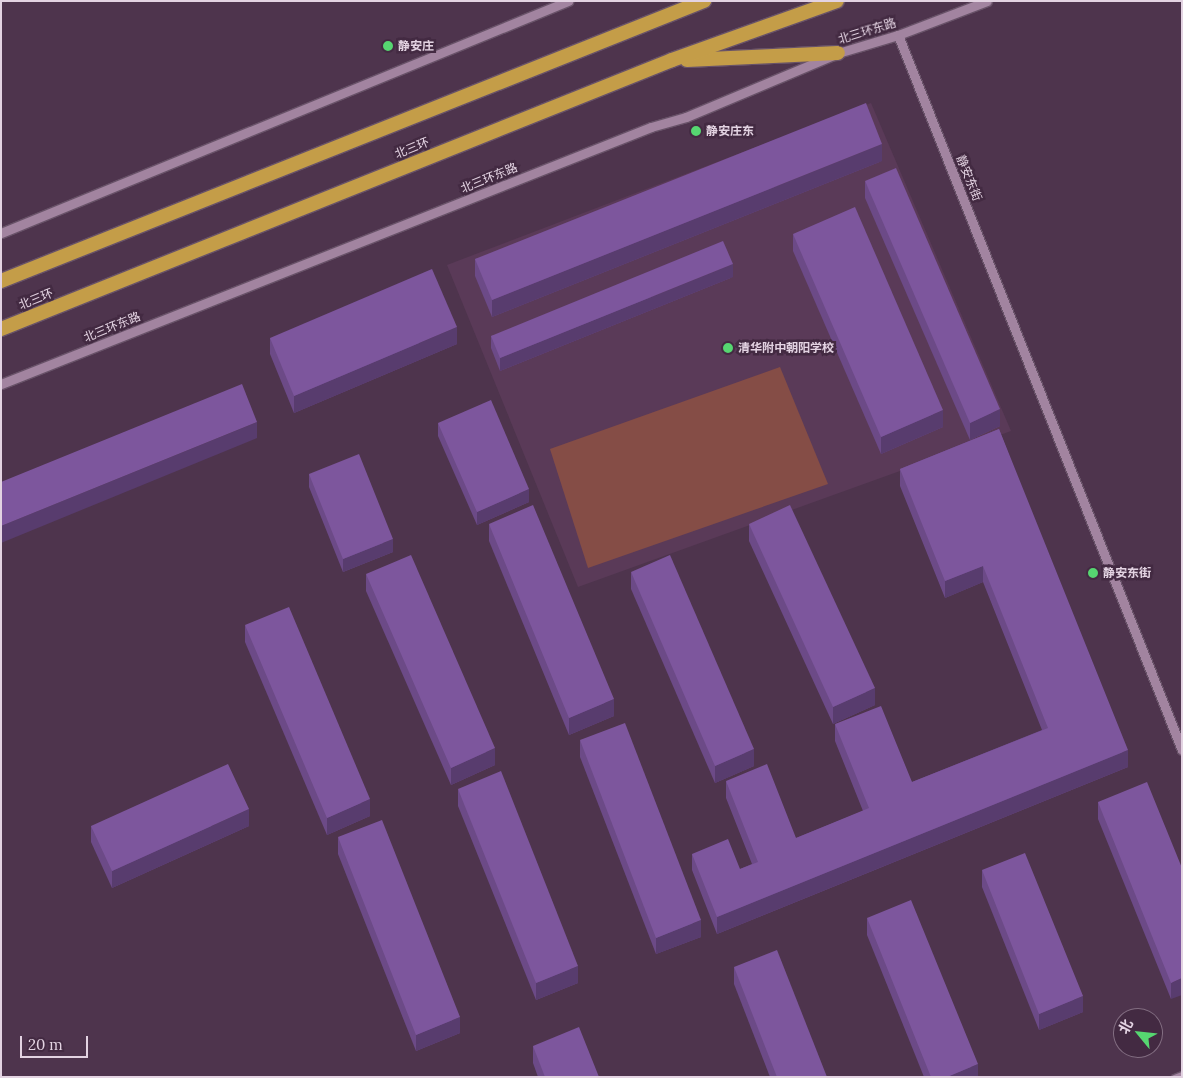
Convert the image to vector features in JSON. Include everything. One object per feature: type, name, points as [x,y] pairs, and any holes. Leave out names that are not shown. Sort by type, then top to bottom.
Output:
[{"type":"highway","points":[[1,281],[704,1]]},
{"type":"highway","name":"北三环","points":[[1,329],[672,60],[837,1]]},
{"type":"highway","points":[[672,60],[838,53]]},
{"type":"street","points":[[1,232],[568,1]]},
{"type":"street","name":"北三环东路","points":[[1,384],[642,130],[686,117],[838,53],[898,35],[987,1]]},
{"type":"street","name":"静安东街","points":[[898,35],[1182,750]]},
{"type":"street","points":[[1174,1077],[1182,1074]]},
{"type":"shaded area","name":"清华附中朝阳学校","points":[[871,103],[1011,431],[578,587],[447,265]]},
{"type":"shaded area","points":[[780,367],[828,484],[588,568],[550,449]]},
{"type":"building","points":[[866,103],[882,144],[492,300],[475,259]]},
{"type":"building","points":[[896,168],[1000,409],[970,423],[865,181]]},
{"type":"building","points":[[855,207],[943,410],[881,437],[793,234]]},
{"type":"building","points":[[723,241],[733,264],[500,358],[491,336]]},
{"type":"building","points":[[432,269],[457,327],[294,396],[270,338]]},
{"type":"building","points":[[242,384],[257,422],[1,526],[1,482]]},
{"type":"building","points":[[491,400],[529,489],[477,512],[438,423]]},
{"type":"building","points":[[999,429],[1128,750],[717,917],[692,854],[728,839],[740,869],[758,862],[726,781],[767,764],[796,838],[869,808],[835,724],[881,706],[912,782],[1048,728],[983,566],[945,581],[900,469]]},
{"type":"building","points":[[359,454],[393,539],[343,559],[309,474]]},
{"type":"building","points":[[533,505],[614,699],[569,718],[489,524]]},
{"type":"building","points":[[790,505],[875,688],[833,707],[749,524]]},
{"type":"building","points":[[411,555],[495,748],[451,768],[366,574]]},
{"type":"building","points":[[670,555],[754,749],[715,766],[631,572]]},
{"type":"building","points":[[289,607],[370,799],[327,818],[245,625]]},
{"type":"building","points":[[625,723],[701,920],[656,938],[580,740]]},
{"type":"building","points":[[228,764],[249,809],[112,871],[91,826]]},
{"type":"building","points":[[501,771],[578,966],[536,983],[458,789]]},
{"type":"building","points":[[1147,782],[1182,868],[1182,978],[1171,983],[1098,802]]},
{"type":"building","points":[[382,820],[460,1017],[416,1035],[338,837]]},
{"type":"building","points":[[1025,853],[1083,996],[1039,1014],[982,870]]},
{"type":"building","points":[[911,900],[978,1064],[947,1077],[931,1077],[867,918]]},
{"type":"building","points":[[777,950],[827,1077],[777,1077],[734,967]]},
{"type":"building","points":[[579,1027],[599,1077],[545,1077],[533,1046]]},
{"type":"place","name":"静安庄","points":[[388,46]]},
{"type":"place","name":"静安庄东","points":[[696,131]]},
{"type":"place","name":"清华附中朝阳学校","points":[[728,348]]},
{"type":"place","name":"静安东街","points":[[1093,573]]}]
